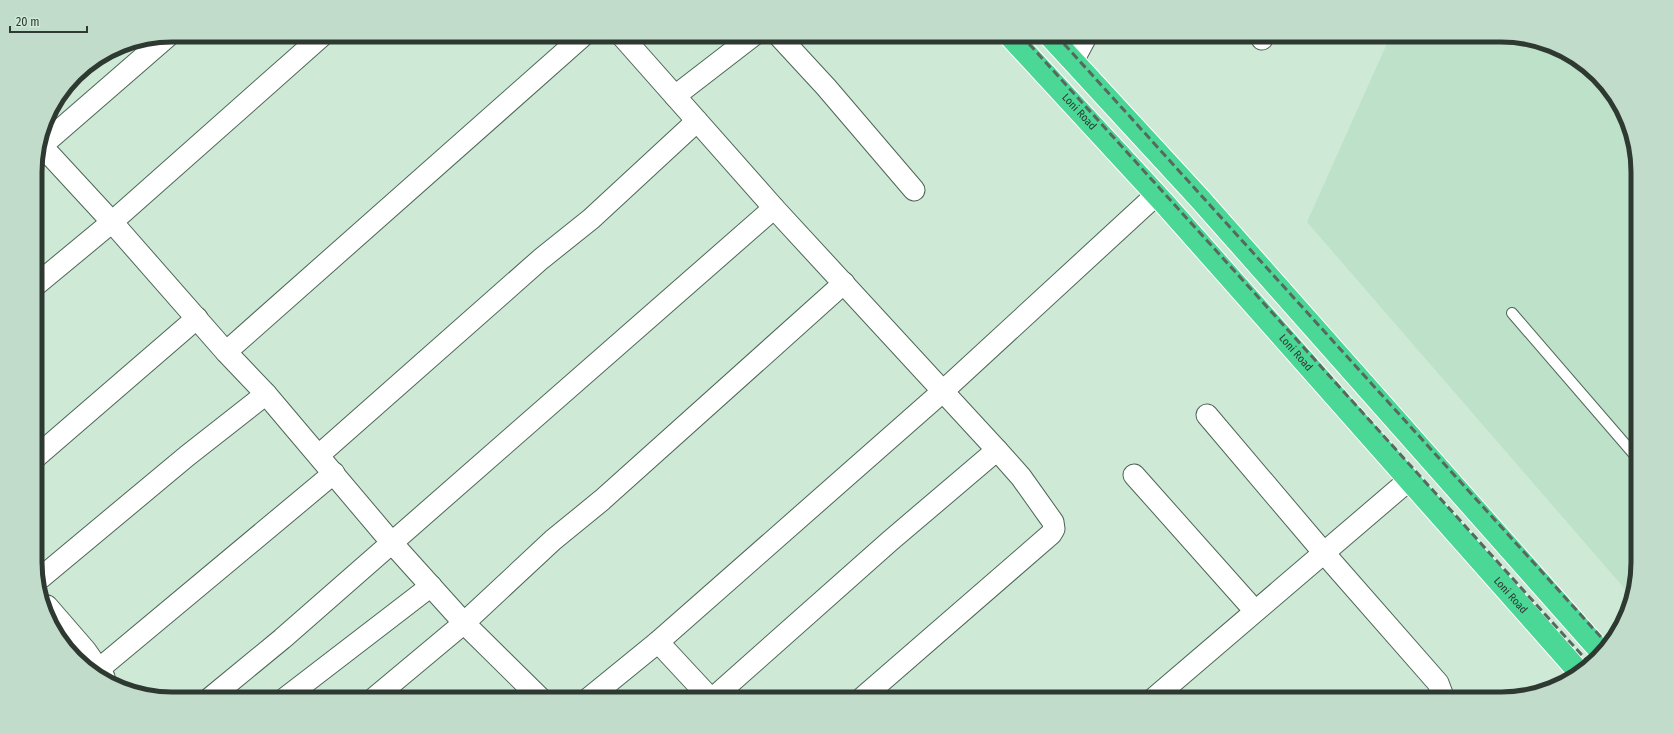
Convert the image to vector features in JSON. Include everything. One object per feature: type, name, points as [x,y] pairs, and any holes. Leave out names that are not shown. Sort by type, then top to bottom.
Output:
[{"type":"highway","name":"Loni Road","points":[[1015,42],[1156,195],[1576,668]]},
{"type":"highway","points":[[1055,42],[1205,205],[1599,648]]},
{"type":"street","points":[[42,280],[112,222],[315,42]]},
{"type":"street","points":[[226,352],[576,42]]},
{"type":"street","points":[[627,42],[774,208],[1021,477],[1046,510],[1053,522],[1054,529],[1051,534],[869,692]]},
{"type":"street","points":[[675,96],[745,42]]},
{"type":"street","points":[[784,42],[826,87],[914,190]]},
{"type":"street","points":[[1073,61],[1083,42]]},
{"type":"street","points":[[45,142],[160,43]]},
{"type":"street","points":[[319,455],[541,259],[591,219],[697,121]]},
{"type":"street","points":[[44,150],[112,222],[226,352],[266,394],[392,543],[464,623],[534,692]]},
{"type":"street","points":[[597,692],[658,642],[942,392],[1156,195]]},
{"type":"street","points":[[218,692],[282,639],[774,208]]},
{"type":"street","points":[[381,692],[464,623],[553,540],[608,495],[844,283]]},
{"type":"street","points":[[42,451],[196,318]]},
{"type":"street","points":[[43,576],[187,456],[266,394]]},
{"type":"street","points":[[1207,415],[1324,553],[1438,683],[1441,692]]},
{"type":"street","points":[[719,692],[874,555],[997,450]]},
{"type":"street","points":[[102,672],[334,473]]},
{"type":"street","points":[[1134,475],[1255,611]]},
{"type":"street","points":[[1166,692],[1255,611],[1409,480]]},
{"type":"street","points":[[293,692],[431,586]]},
{"type":"street","points":[[52,612],[86,651],[98,669]]},
{"type":"street","points":[[658,642],[704,692]]},
{"type":"lane","points":[[1512,313],[1631,451]]},
{"type":"shaded area","points":[[1388,42],[1501,42],[1526,44],[1551,52],[1566,59],[1593,80],[1614,107],[1627,138],[1630,155],[1631,571],[1628,592],[1307,222]]},
{"type":"railway","points":[[1027,42],[1587,660]]},
{"type":"railway","points":[[1062,42],[1604,641]]}]
